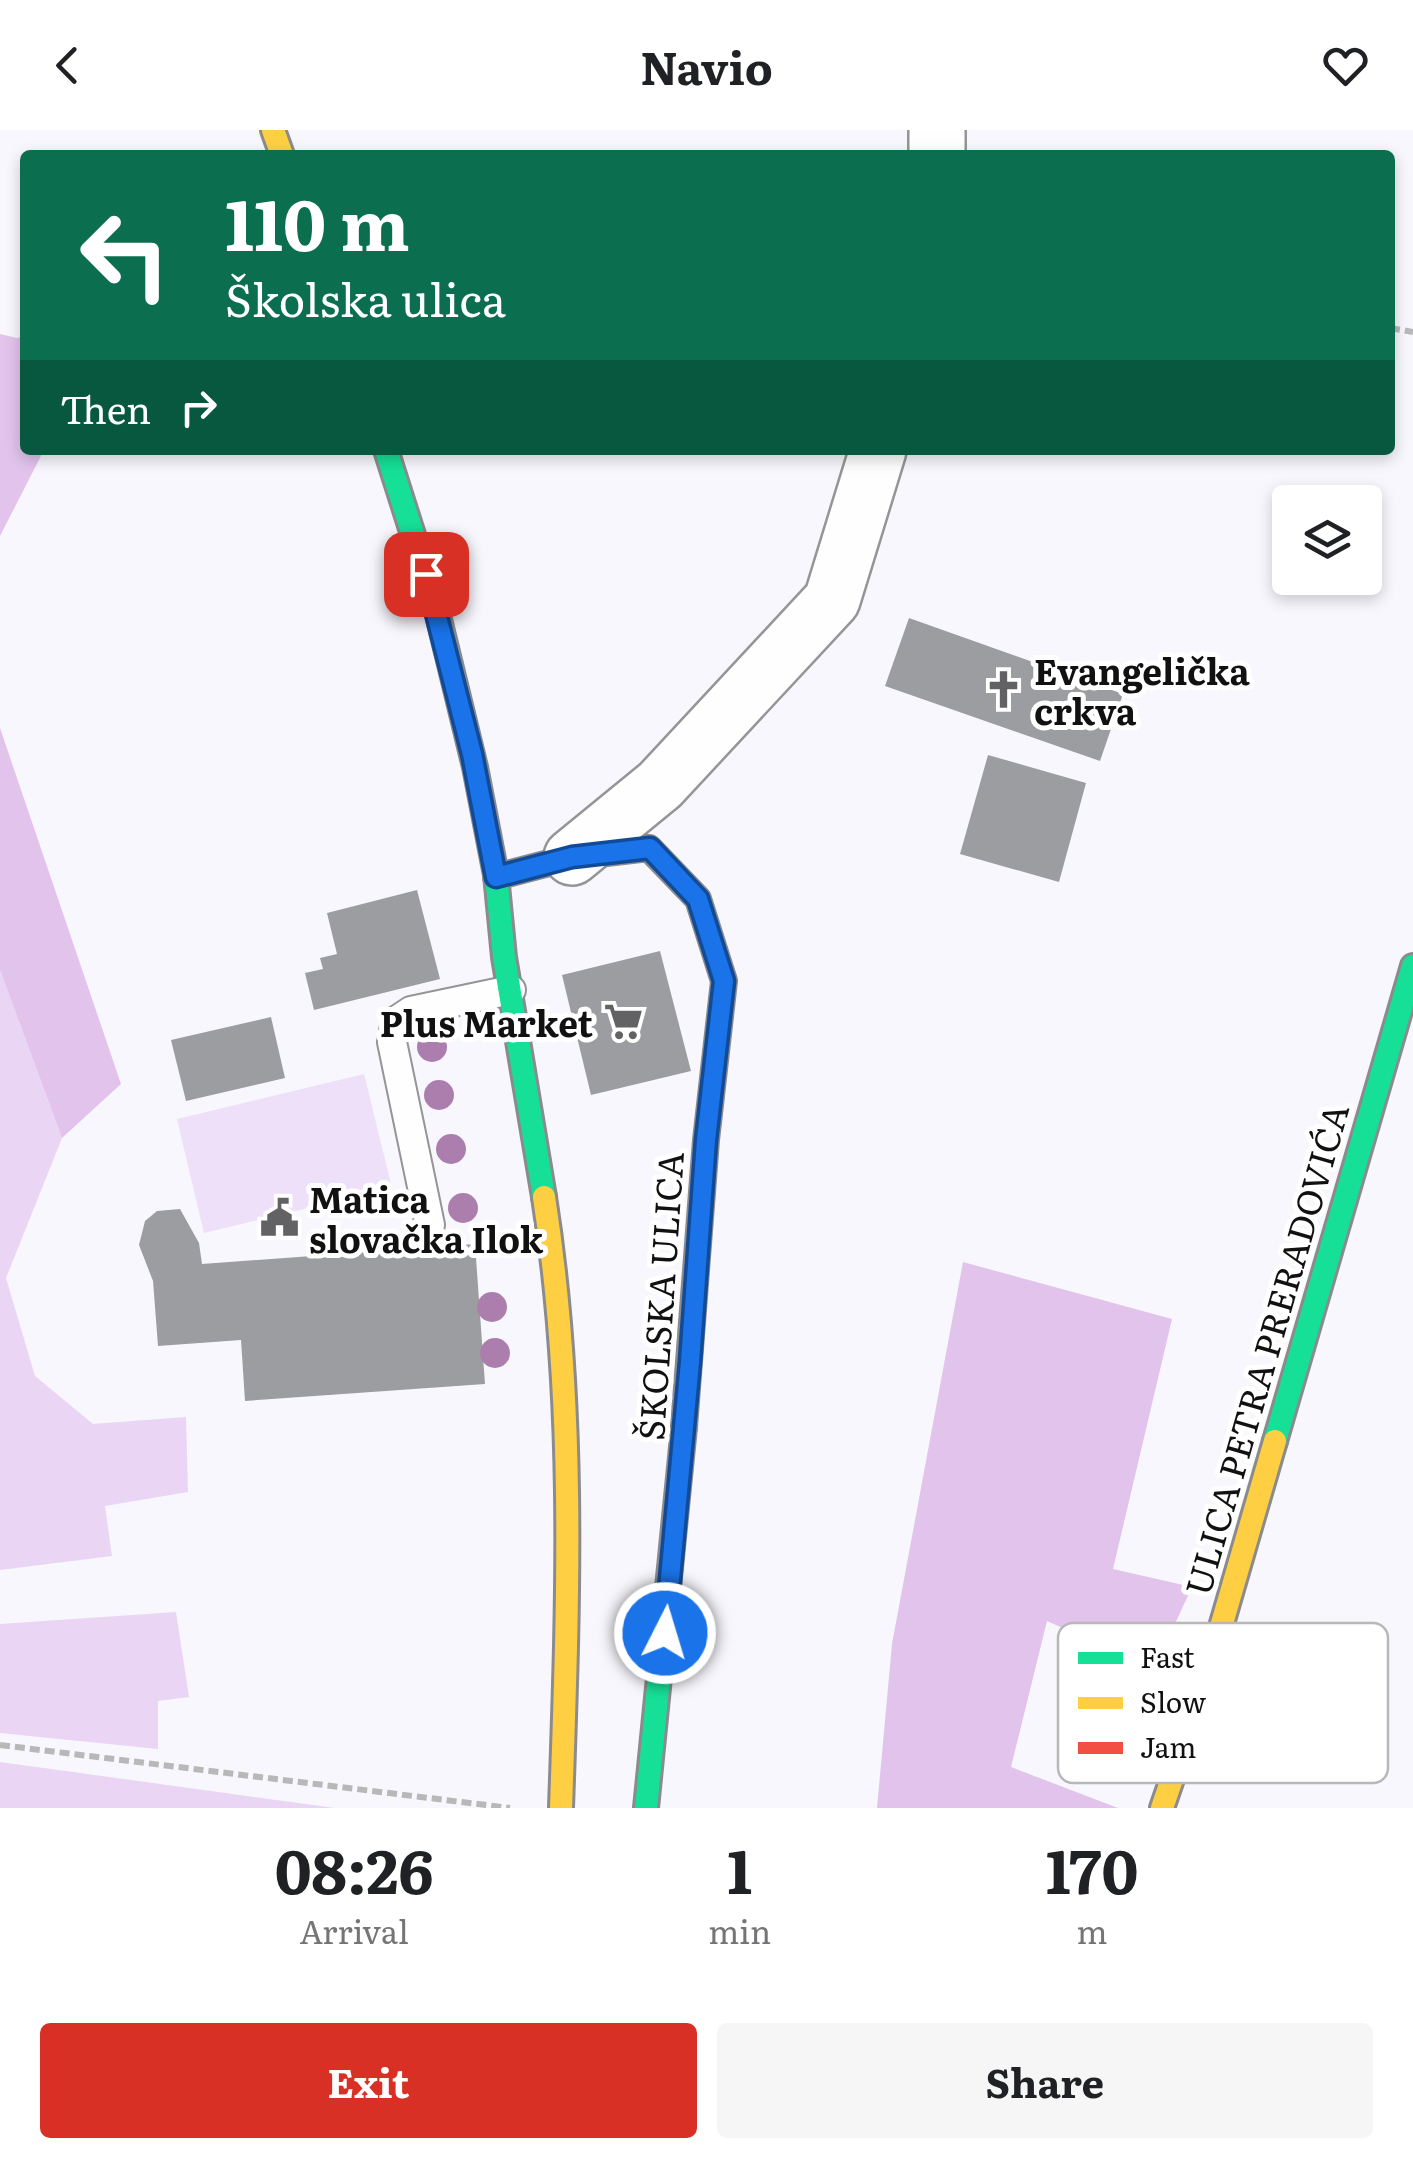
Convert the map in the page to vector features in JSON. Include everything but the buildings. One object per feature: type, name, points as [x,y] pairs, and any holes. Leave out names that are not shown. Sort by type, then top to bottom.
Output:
[{"type":"street","points":[[388,455],[444,636],[472,754],[496,877],[510,990],[538,1146],[566,1376],[568,1604],[561,1808]]},
{"type":"street","points":[[572,857],[660,785],[832,600],[876,455]]},
{"type":"street","name":"ŠKOLSKA ULICA","points":[[496,877],[572,857],[650,848],[698,899],[724,981],[646,1808]]},
{"type":"street","name":"ULICA PETRA PRERADOVIĆA","points":[[1222,1623],[1413,966]]},
{"type":"street","name":"ULICA PETRA PRERADOVIĆA","points":[[1162,1808],[1171,1783]]},
{"type":"lane","points":[[430,1225],[392,1042],[396,1022],[412,1011],[510,990]]},
{"type":"path","points":[[0,1746],[511,1808]]},
{"type":"shaded area","points":[[0,334],[20,337],[20,455],[41,455],[0,536]]},
{"type":"shaded area","points":[[0,728],[121,1084],[62,1138],[0,970]]},
{"type":"shaded area","points":[[0,970],[62,1138],[6,1278],[35,1376],[93,1424],[186,1417],[188,1492],[105,1506],[112,1556],[0,1570]]},
{"type":"shaded area","points":[[364,1074],[392,1188],[204,1233],[177,1119]]},
{"type":"shaded area","points":[[963,1262],[1172,1319],[1113,1569],[1192,1587],[1175,1623],[1058,1626],[1047,1621],[1011,1767],[1118,1808],[877,1808],[892,1644]]},
{"type":"shaded area","points":[[176,1612],[189,1697],[158,1701],[158,1749],[0,1733],[0,1624]]},
{"type":"shaded area","points":[[0,1762],[335,1808],[0,1808]]},
{"type":"traffic: fast","points":[[388,455],[436,607],[475,767],[496,875],[504,957],[544,1197]]},
{"type":"traffic: fast","points":[[1275,1441],[1413,966]]},
{"type":"traffic: fast","points":[[646,1808],[684,1427]]},
{"type":"traffic: slow","points":[[273,130],[280,150]]},
{"type":"traffic: slow","points":[[544,1197],[554,1273],[565,1426],[567,1578],[561,1808]]},
{"type":"traffic: slow","points":[[1222,1623],[1275,1441]]},
{"type":"traffic: slow","points":[[1162,1808],[1171,1783]]},
{"type":"traffic: jam","points":[[496,877],[572,857],[649,848],[698,899],[724,981],[706,1140],[684,1427]]},
{"type":"place","name":"Evangelička crkva","points":[[1004,690]]},
{"type":"place","name":"Plus Market","points":[[623,1022]]},
{"type":"place","name":"Matica slovačka Ilok","points":[[279,1218]]},
{"type":"route","points":[[426,574],[472,754],[496,877],[572,857],[650,848],[698,899],[724,981],[706,1140],[665,1633]]}]
